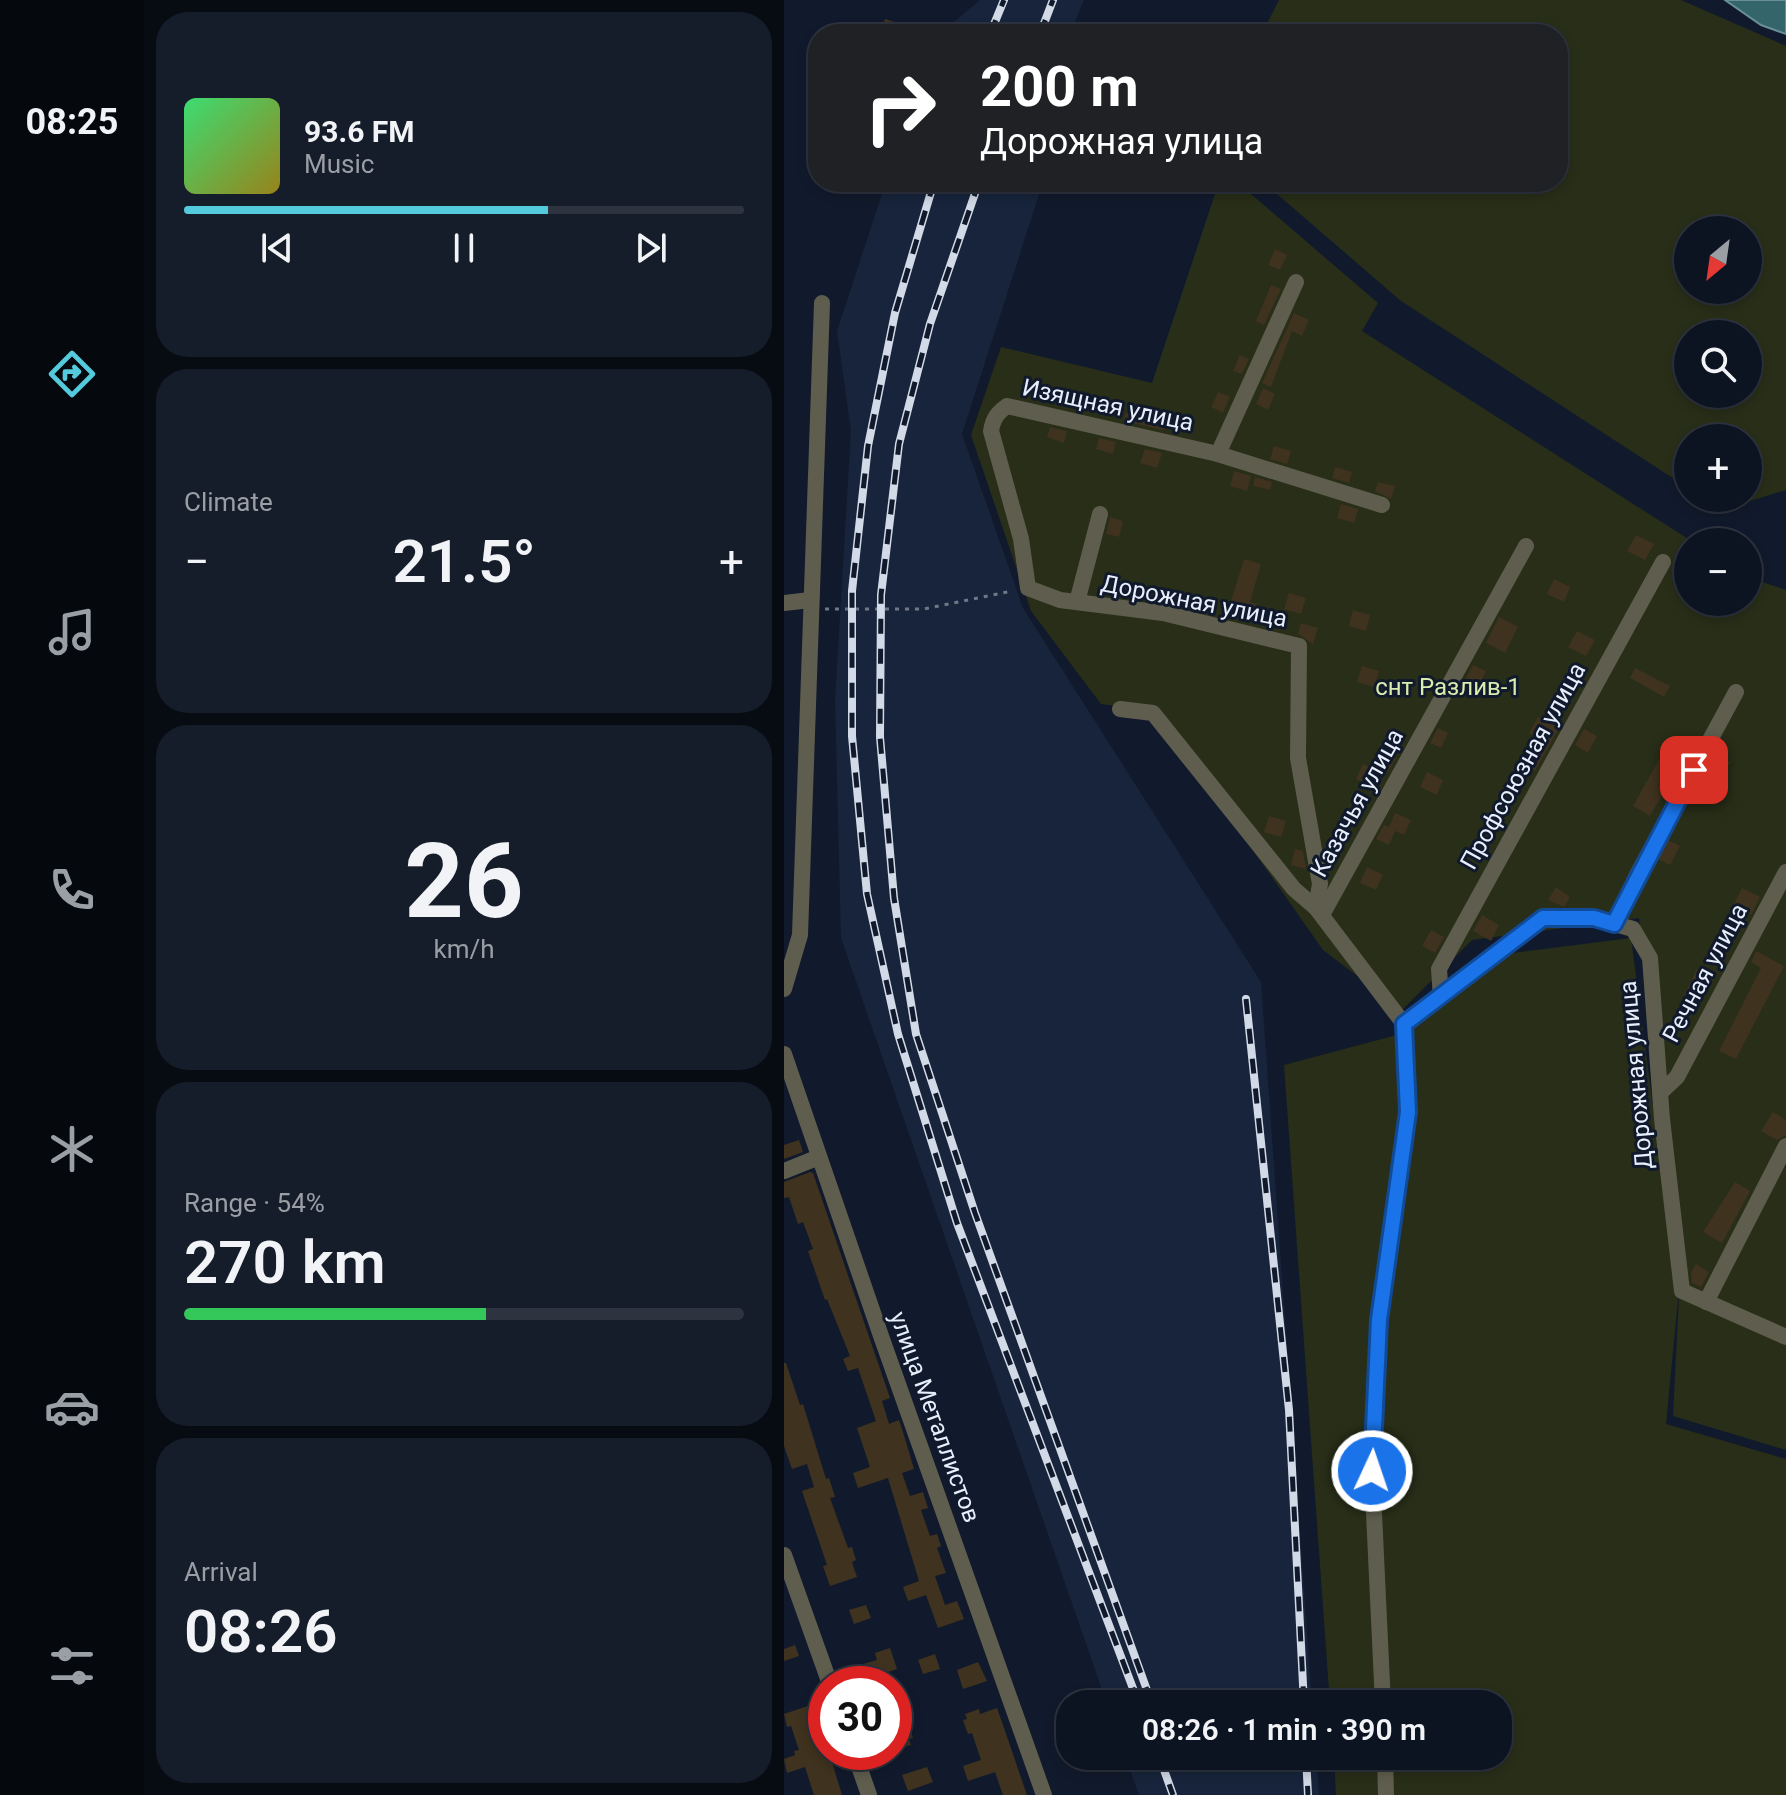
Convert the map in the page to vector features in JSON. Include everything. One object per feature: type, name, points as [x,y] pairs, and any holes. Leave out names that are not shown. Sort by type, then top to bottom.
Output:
[{"type":"street","points":[[1218,454],[1296,282]]},
{"type":"street","points":[[785,980],[800,935],[822,303]]},
{"type":"street","name":"Изящная улица","points":[[1028,588],[1021,539],[991,431],[997,413],[1007,406],[1218,454],[1382,505]]},
{"type":"street","points":[[1077,602],[1100,514]]},
{"type":"street","name":"Казачья улица","points":[[1319,911],[1526,546]]},
{"type":"street","name":"Профсоюзная улица","points":[[1441,998],[1439,969],[1663,562]]},
{"type":"street","name":"Дорожная улица","points":[[1028,588],[1060,600],[1163,613],[1299,646],[1298,758],[1320,884],[1319,911]]},
{"type":"street","points":[[784,603],[810,605]]},
{"type":"street","points":[[1614,924],[1638,873],[1736,692]]},
{"type":"street","points":[[1120,709],[1153,713],[1294,889],[1319,911],[1404,1024],[1408,1112],[1379,1320],[1372,1471],[1382,1690]]},
{"type":"street","name":"Речная улица","points":[[1660,1093],[1677,1077],[1786,872]]},
{"type":"street","name":"Дорожная улица","points":[[1404,1024],[1543,918],[1594,918],[1633,929],[1650,958],[1660,1093],[1682,1291],[1786,1337]]},
{"type":"street","name":"улица Металлистов","points":[[784,1054],[1044,1795]]},
{"type":"street","points":[[1706,1302],[1786,1146]]},
{"type":"street","points":[[784,1171],[819,1157]]},
{"type":"street","points":[[784,1555],[824,1666]]},
{"type":"street","points":[[860,1770],[869,1795]]},
{"type":"street","points":[[1385,1770],[1386,1795]]},
{"type":"path","points":[[810,605],[924,609],[1028,588]]},
{"type":"shaded area","points":[[980,0],[1084,0],[1074,24],[952,24]]},
{"type":"shaded area","points":[[1725,0],[1786,0],[1786,34],[1761,25]]},
{"type":"shaded area","points":[[883,192],[1040,192],[962,434],[1023,608],[1261,982],[1311,1690],[1102,1690],[841,938],[835,701],[851,431],[837,331]]},
{"type":"shaded area","points":[[1130,1770],[1317,1770],[1319,1795],[1139,1795]]},
{"type":"green space","points":[[1279,0],[1681,0],[1786,46],[1786,490],[1762,497],[1762,424],[1674,424],[1674,479],[1401,301],[1275,192],[1568,192],[1568,24],[1267,24]]},
{"type":"green space","name":"снт Разлив-1","points":[[1216,192],[1249,192],[1378,303],[1362,331],[1674,530],[1674,616],[1762,616],[1762,582],[1786,590],[1786,1450],[1673,1416],[1679,1296],[1639,918],[1472,940],[1402,1010],[1323,950],[1155,711],[1101,704],[1031,611],[971,435],[1001,347],[1152,383]]},
{"type":"green space","points":[[1631,938],[1678,1299],[1666,1424],[1786,1459],[1786,1795],[1336,1795],[1335,1770],[1512,1770],[1512,1690],[1329,1690],[1284,1065],[1397,1035],[1513,953]]},
{"type":"building","points":[[885,19],[901,24],[883,24]]},
{"type":"building","points":[[1275,249],[1287,255],[1280,270],[1268,265]]},
{"type":"building","points":[[1271,285],[1281,289],[1264,325],[1256,321]]},
{"type":"building","points":[[1294,313],[1309,320],[1302,336],[1292,331],[1271,387],[1262,383]]},
{"type":"building","points":[[1240,355],[1249,359],[1242,374],[1233,371]]},
{"type":"building","points":[[1263,388],[1275,394],[1268,410],[1256,404]]},
{"type":"building","points":[[1218,392],[1230,397],[1223,413],[1211,407]]},
{"type":"building","points":[[1126,413],[1148,420],[1149,414],[1166,419],[1163,430],[1123,421]]},
{"type":"building","points":[[1050,427],[1067,431],[1064,443],[1047,437]]},
{"type":"building","points":[[1099,438],[1116,442],[1113,454],[1096,449]]},
{"type":"building","points":[[1274,446],[1291,451],[1287,464],[1270,459]]},
{"type":"building","points":[[1145,449],[1162,453],[1157,468],[1140,463]]},
{"type":"building","points":[[1335,467],[1352,472],[1349,483],[1332,478]]},
{"type":"building","points":[[1234,471],[1251,476],[1247,491],[1230,486]]},
{"type":"building","points":[[1255,477],[1272,482],[1270,490],[1253,486]]},
{"type":"building","points":[[1378,482],[1395,486],[1391,499],[1375,491]]},
{"type":"building","points":[[1341,504],[1358,509],[1354,523],[1337,518]]},
{"type":"building","points":[[1110,517],[1123,521],[1119,537],[1106,534]]},
{"type":"building","points":[[1636,535],[1654,544],[1645,560],[1627,551]]},
{"type":"building","points":[[1244,559],[1261,564],[1250,602],[1257,604],[1252,623],[1226,617]]},
{"type":"building","points":[[1554,579],[1570,587],[1564,602],[1547,594]]},
{"type":"building","points":[[1106,581],[1123,586],[1120,597],[1102,594]]},
{"type":"building","points":[[1289,593],[1306,598],[1301,614],[1284,609]]},
{"type":"building","points":[[1353,610],[1370,615],[1366,631],[1349,626]]},
{"type":"building","points":[[1499,617],[1518,627],[1505,653],[1486,643]]},
{"type":"building","points":[[1301,623],[1318,628],[1313,644],[1298,634]]},
{"type":"building","points":[[1577,631],[1595,640],[1586,656],[1568,647]]},
{"type":"building","points":[[1473,665],[1486,671],[1479,686],[1465,680]]},
{"type":"building","points":[[1362,666],[1379,671],[1374,687],[1357,682]]},
{"type":"building","points":[[1635,668],[1670,686],[1664,697],[1630,678]]},
{"type":"building","points":[[1538,717],[1559,728],[1535,771],[1522,764],[1536,737],[1529,733]]},
{"type":"building","points":[[1438,728],[1448,733],[1441,748],[1430,743]]},
{"type":"building","points":[[1584,729],[1597,736],[1588,753],[1575,745]]},
{"type":"building","points":[[1382,751],[1396,758],[1388,772],[1375,766]]},
{"type":"building","points":[[1715,754],[1730,762],[1720,780],[1705,772]]},
{"type":"building","points":[[1661,756],[1680,765],[1650,816],[1633,806]]},
{"type":"building","points":[[1363,764],[1380,771],[1373,786],[1356,779]]},
{"type":"building","points":[[1427,772],[1443,780],[1437,795],[1420,787]]},
{"type":"building","points":[[1395,813],[1411,820],[1404,835],[1395,831],[1389,845],[1376,839],[1384,825],[1389,827]]},
{"type":"building","points":[[1269,816],[1286,821],[1281,837],[1264,832]]},
{"type":"building","points":[[1668,840],[1680,846],[1670,865],[1658,859]]},
{"type":"building","points":[[1295,849],[1303,851],[1306,869],[1291,865]]},
{"type":"building","points":[[1367,867],[1383,875],[1376,890],[1360,883]]},
{"type":"building","points":[[1556,887],[1570,897],[1564,907],[1548,900]]},
{"type":"building","points":[[1742,888],[1760,897],[1751,915],[1733,906]]},
{"type":"building","points":[[1482,915],[1499,925],[1491,941],[1473,931]]},
{"type":"building","points":[[1431,930],[1444,937],[1435,953],[1422,946]]},
{"type":"building","points":[[1756,951],[1784,966],[1736,1059],[1719,1051],[1761,968],[1751,962]]},
{"type":"building","points":[[1697,969],[1714,978],[1701,1003],[1684,995]]},
{"type":"building","points":[[1773,1112],[1786,1120],[1786,1135],[1777,1140],[1761,1131]]},
{"type":"building","points":[[799,1140],[803,1152],[784,1159],[784,1145]]},
{"type":"building","points":[[813,1173],[890,1398],[882,1401],[889,1424],[899,1420],[903,1432],[914,1469],[902,1473],[910,1496],[923,1492],[928,1508],[921,1510],[930,1536],[937,1534],[941,1546],[937,1548],[946,1573],[935,1576],[945,1605],[957,1601],[964,1619],[938,1628],[926,1595],[908,1601],[903,1587],[919,1581],[888,1478],[858,1488],[853,1473],[870,1467],[857,1428],[876,1421],[858,1368],[848,1371],[843,1359],[850,1356],[825,1300],[808,1251],[813,1249],[803,1222],[798,1224],[789,1197],[784,1198],[784,1182]]},
{"type":"building","points":[[1735,1182],[1750,1191],[1722,1243],[1703,1232]]},
{"type":"building","points":[[1696,1264],[1709,1272],[1701,1287],[1692,1283],[1691,1273]]},
{"type":"building","points":[[784,1363],[800,1405],[803,1404],[826,1479],[829,1478],[835,1497],[830,1498],[848,1548],[852,1547],[856,1560],[852,1562],[857,1577],[830,1586],[823,1566],[827,1565],[802,1491],[814,1487],[807,1464],[792,1469],[784,1446]]},
{"type":"building","points":[[866,1605],[871,1618],[854,1624],[849,1610]]},
{"type":"building","points":[[795,1645],[799,1656],[784,1661],[784,1649]]},
{"type":"building","points":[[890,1648],[896,1666],[864,1666],[877,1660],[875,1653]]},
{"type":"building","points":[[935,1654],[940,1669],[923,1674],[918,1660]]},
{"type":"building","points":[[978,1662],[987,1681],[963,1689],[957,1670]]},
{"type":"building","points":[[808,1706],[808,1770],[834,1770],[842,1795],[814,1795],[805,1767],[787,1773],[784,1759],[799,1750],[784,1714]]},
{"type":"building","points":[[997,1708],[1027,1795],[1003,1795],[995,1772],[968,1781],[963,1766],[981,1760],[972,1733],[968,1734],[963,1720],[967,1719],[965,1714],[979,1709],[980,1714]]},
{"type":"building","points":[[927,1767],[933,1782],[908,1791],[902,1775]]},
{"type":"railway","points":[[994,24],[1004,0]]},
{"type":"railway","points":[[1044,24],[1053,0]]},
{"type":"railway","points":[[931,192],[895,313],[868,446],[852,591],[852,736],[867,894],[898,1034],[957,1223],[1134,1690]]},
{"type":"railway","points":[[976,192],[930,324],[899,444],[881,595],[880,737],[894,898],[916,1034],[975,1213],[1147,1690]]},
{"type":"railway","points":[[1246,999],[1289,1410],[1303,1690]]},
{"type":"railway","points":[[1164,1770],[1173,1795]]},
{"type":"railway","points":[[1307,1770],[1308,1795]]},
{"type":"route","points":[[1372,1471],[1379,1320],[1408,1112],[1404,1024],[1543,918],[1594,918],[1614,924],[1694,770]]}]
